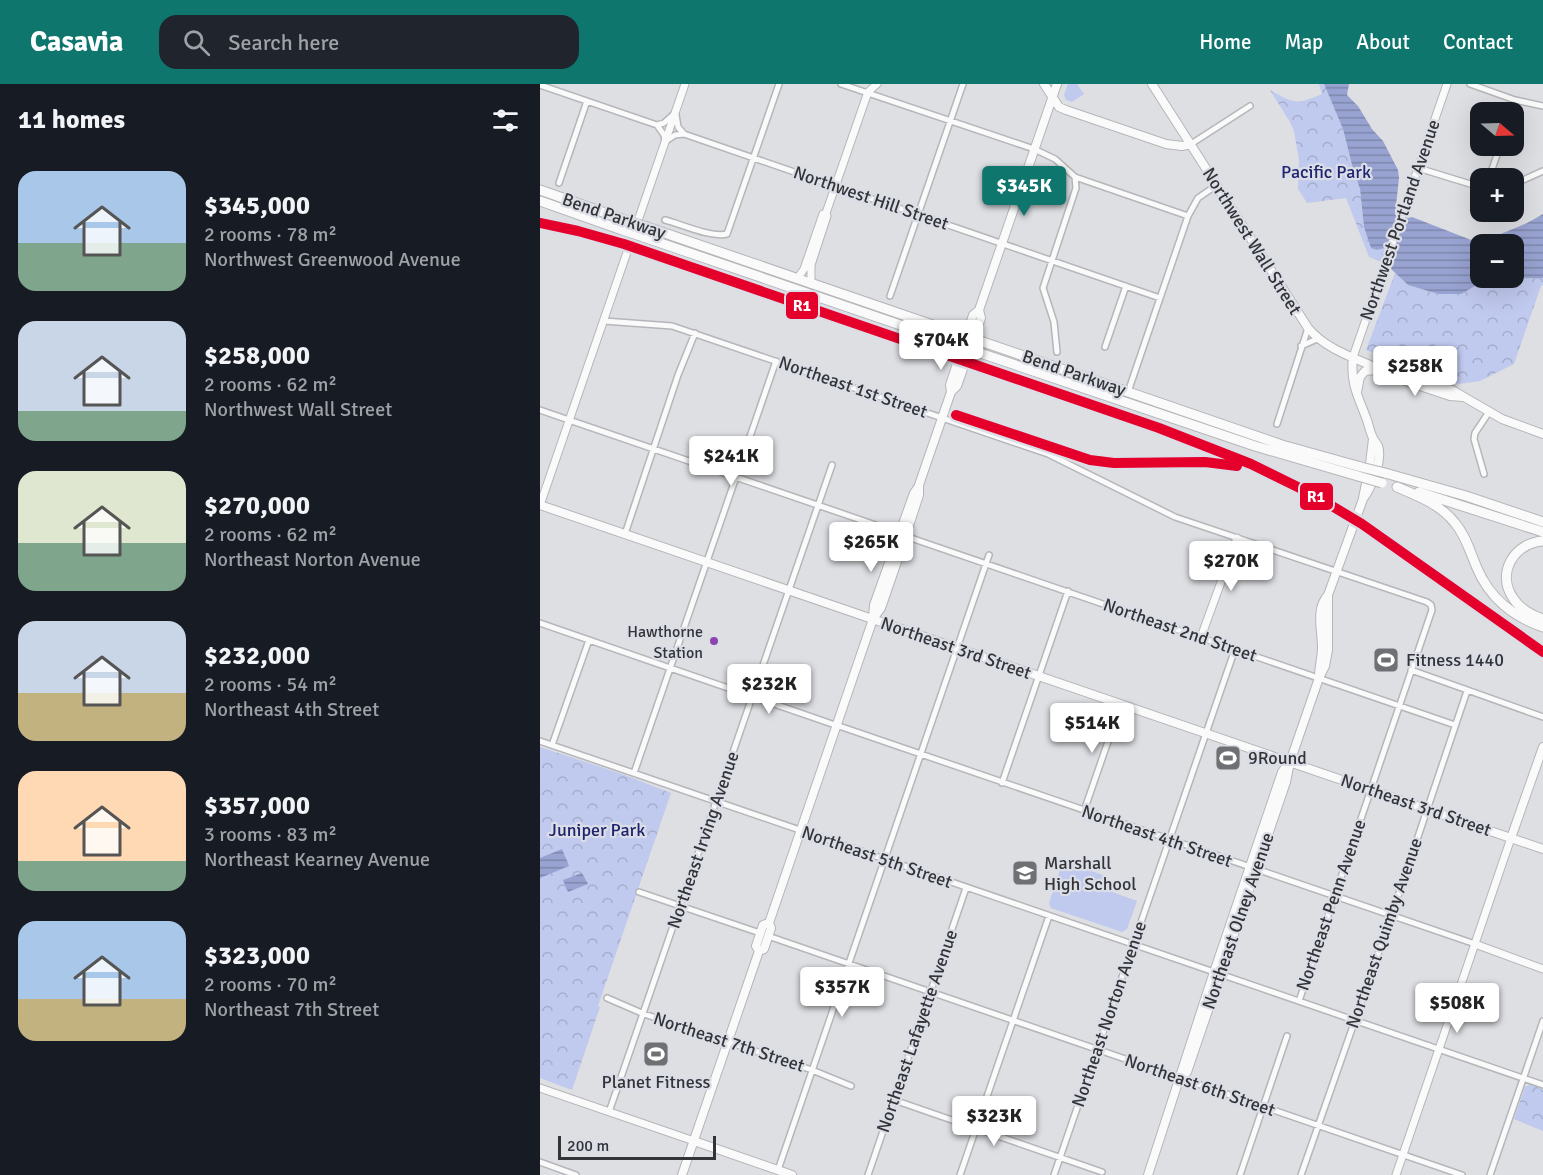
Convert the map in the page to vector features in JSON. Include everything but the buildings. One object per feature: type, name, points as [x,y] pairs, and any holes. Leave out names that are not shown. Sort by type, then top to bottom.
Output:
[{"type":"highway","name":"Bend Parkway","points":[[540,190],[1372,474],[1397,487],[1466,506],[1543,532]]},
{"type":"highway","name":"Bend Parkway","points":[[540,201],[962,350],[980,353],[1255,446],[1457,493],[1543,522]]},
{"type":"highway","points":[[1397,487],[1430,502],[1446,513],[1462,534],[1478,570],[1497,599],[1520,617],[1543,627]]},
{"type":"highway","points":[[1543,541],[1528,544],[1520,549],[1508,566],[1506,577],[1507,587],[1519,606],[1543,619]]},
{"type":"main road","points":[[1044,84],[1059,106],[1066,110],[1174,146],[1191,144]]},
{"type":"main road","points":[[682,1175],[759,951],[756,946],[764,935],[763,925],[769,923],[835,737],[873,619],[881,608],[902,534],[919,495],[919,485],[943,418],[951,392],[950,385],[973,315],[979,310],[1057,84]]},
{"type":"main road","name":"Northwest Wall Street","points":[[1152,84],[1317,339],[1330,348],[1379,369],[1394,371],[1445,388],[1489,412],[1543,434]]},
{"type":"main road","points":[[1353,357],[1352,377],[1356,396]]},
{"type":"main road","points":[[1356,396],[1362,373],[1379,369]]},
{"type":"main road","name":"Northwest Wall Street","points":[[1379,369],[1384,374],[1450,396],[1463,397]]},
{"type":"main road","points":[[1425,387],[1428,385],[1445,388]]},
{"type":"main road","name":"Northeast Olney Avenue","points":[[1148,1175],[1181,1078],[1187,1072],[1282,772],[1290,762],[1319,678],[1322,648],[1320,613],[1323,600],[1328,595],[1337,572],[1372,474],[1373,439],[1356,396]]},
{"type":"main road","name":"Northeast 3rd Street","points":[[540,505],[1543,849]]},
{"type":"main road","points":[[1511,838],[1542,752]]},
{"type":"main road","points":[[694,1141],[792,1175]]},
{"type":"street","points":[[540,505],[685,84]]},
{"type":"street","points":[[665,220],[723,236],[727,234],[779,84]]},
{"type":"street","points":[[841,84],[1034,149],[1055,159],[1075,177],[1188,216]]},
{"type":"street","points":[[797,279],[804,269],[823,214],[826,213],[867,92],[877,84]]},
{"type":"street","points":[[890,296],[963,84]]},
{"type":"street","name":"Northwest Portland Avenue","points":[[1353,357],[1447,84]]},
{"type":"street","points":[[1470,84],[1515,100],[1543,106]]},
{"type":"street","points":[[540,85],[554,87],[657,125],[664,123],[675,113]]},
{"type":"street","points":[[559,183],[588,101]]},
{"type":"street","points":[[1191,144],[1250,106]]},
{"type":"street","points":[[675,113],[678,127],[684,134]]},
{"type":"street","points":[[657,125],[664,135],[665,142]]},
{"type":"street","points":[[665,142],[675,135],[684,134]]},
{"type":"street","name":"Northwest Hill Street","points":[[684,134],[1160,298]]},
{"type":"street","points":[[1418,168],[1470,184]]},
{"type":"street","points":[[1524,180],[1543,171]]},
{"type":"street","points":[[1057,352],[1054,322],[1043,288],[1076,188],[1075,177]]},
{"type":"street","points":[[1128,392],[1188,216],[1198,198],[1217,185]]},
{"type":"street","points":[[811,284],[811,265],[828,216],[826,213]]},
{"type":"street","points":[[1105,347],[1126,286]]},
{"type":"street","name":"Northeast 1st Street","points":[[604,321],[661,323],[695,333],[1048,454],[1162,512],[1431,605]]},
{"type":"street","points":[[1277,424],[1308,328]]},
{"type":"street","points":[[625,534],[678,375],[695,333]]},
{"type":"street","points":[[1301,346],[1317,339]]},
{"type":"street","points":[[634,773],[776,361]]},
{"type":"street","name":"Northeast 2nd Street","points":[[540,410],[1455,725]]},
{"type":"street","points":[[1484,474],[1474,439],[1475,433],[1489,412]]},
{"type":"street","name":"Northeast Irving Avenue","points":[[609,1112],[832,465]]},
{"type":"street","points":[[1201,637],[1237,538]]},
{"type":"street","points":[[778,1170],[989,555]]},
{"type":"street","points":[[1002,783],[1068,591]]},
{"type":"street","name":"Northeast Penn Avenue","points":[[1299,1001],[1432,610],[1431,605]]},
{"type":"street","name":"Northeast 4th Street","points":[[540,623],[1543,969]]},
{"type":"street","points":[[552,745],[589,640]]},
{"type":"street","name":"Northeast Norton Avenue","points":[[1054,1175],[1235,649]]},
{"type":"street","points":[[1411,670],[1543,717]]},
{"type":"street","name":"Northeast Quimby Avenue","points":[[1301,1175],[1467,691]]},
{"type":"street","points":[[1084,812],[1121,704]]},
{"type":"street","name":"Northeast 5th Street","points":[[540,741],[1543,1085]]},
{"type":"street","points":[[1396,1175],[1511,838]]},
{"type":"street","name":"Northeast Lafayette Avenue","points":[[868,1175],[966,888]]},
{"type":"street","name":"Northeast 6th Street","points":[[639,892],[1462,1175]]},
{"type":"street","points":[[960,1175],[1049,916]]},
{"type":"street","name":"Northeast 7th Street","points":[[607,998],[644,1014],[812,1070],[851,1086]]},
{"type":"street","points":[[1490,1175],[1543,1021]]},
{"type":"street","points":[[1240,1175],[1287,1036]]},
{"type":"street","points":[[540,1088],[694,1141]]},
{"type":"street","points":[[894,1100],[1102,1172]]},
{"type":"street","points":[[540,1162],[576,1175]]},
{"type":"green space","points":[[1068,84],[1077,84],[1084,94],[1072,102],[1066,100],[1064,95]]},
{"type":"green space","name":"Pacific Park","points":[[1319,84],[1324,84],[1343,129],[1360,189],[1364,227],[1377,250],[1385,248],[1381,262],[1369,257],[1346,198],[1307,203],[1298,189],[1299,160],[1294,131],[1270,90],[1290,100],[1301,101],[1322,94]]},
{"type":"green space","points":[[1395,273],[1408,285],[1438,294],[1461,294],[1472,288],[1524,288],[1524,278],[1543,278],[1543,285],[1514,364],[1480,381],[1459,384],[1366,350]]},
{"type":"green space","name":"Juniper Park","points":[[540,747],[671,793],[598,1006],[600,1007],[572,1090],[540,1078]]},
{"type":"green space","points":[[1067,862],[1108,877],[1104,889],[1137,901],[1127,929],[1122,932],[1051,908],[1049,903],[1062,864]]},
{"type":"green space","points":[[1531,1084],[1543,1090],[1543,1131],[1514,1119],[1525,1087]]},
{"type":"shaded area","points":[[1324,84],[1349,84],[1347,95],[1358,106],[1372,129],[1383,141],[1398,170],[1395,215],[1412,217],[1470,240],[1472,288],[1461,294],[1438,294],[1408,285],[1391,269],[1394,255],[1385,248],[1377,250],[1371,248],[1364,227],[1360,189],[1343,129]]},
{"type":"shaded area","points":[[1543,214],[1543,278],[1524,278],[1524,234],[1501,234]]},
{"type":"shaded area","points":[[562,849],[569,866],[540,878],[540,858]]},
{"type":"shaded area","points":[[582,873],[588,884],[568,892],[563,880]]},
{"type":"transit line","name":"R1","points":[[540,223],[624,244],[1159,428],[1251,464],[1312,494],[1362,524],[1543,652]]},
{"type":"transit line","name":"R1","points":[[956,415],[1090,460],[1114,463],[1205,462],[1237,466]]},
{"type":"place","name":"Hawthorne Station","points":[[714,641]]},
{"type":"place","name":"Fitness 1440","points":[[1386,660]]},
{"type":"place","name":"9Round","points":[[1228,758]]},
{"type":"place","name":"Marshall High School","points":[[1025,873]]},
{"type":"place","name":"Planet Fitness","points":[[656,1054]]}]
